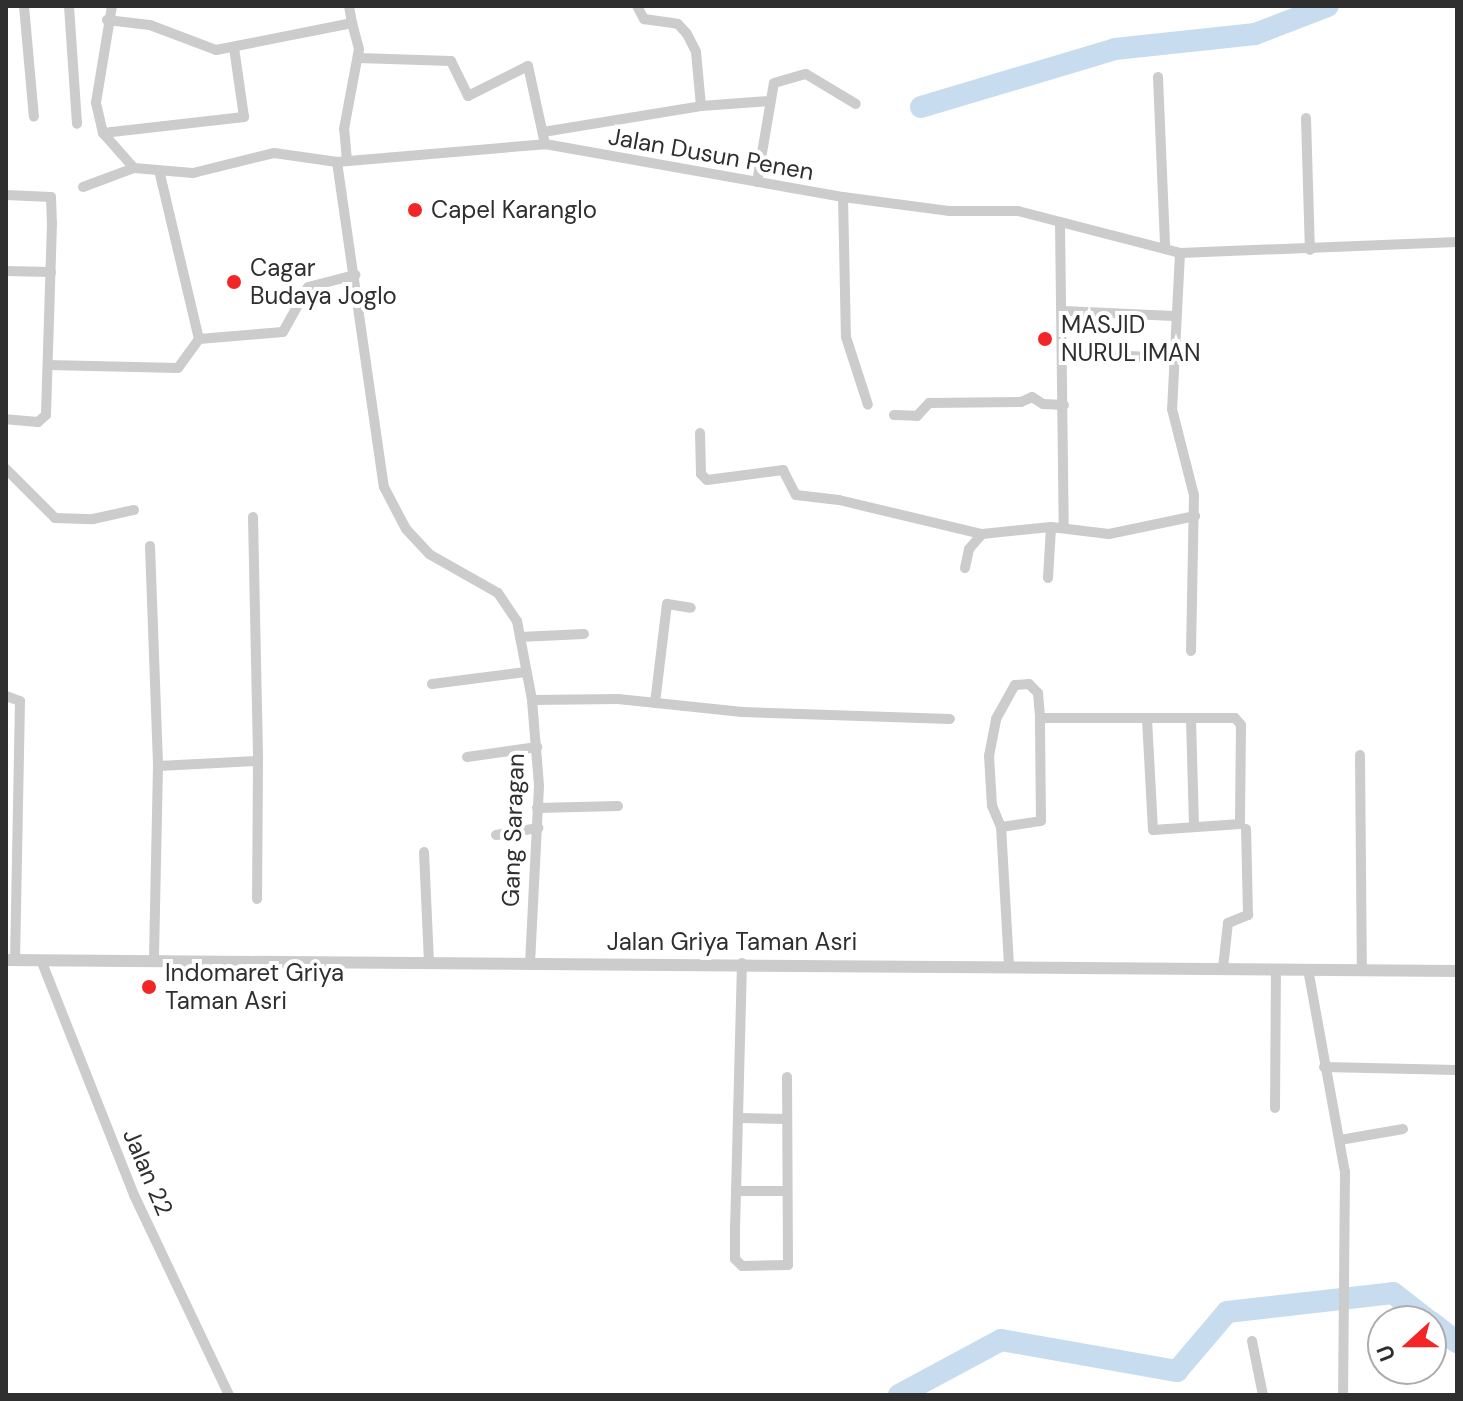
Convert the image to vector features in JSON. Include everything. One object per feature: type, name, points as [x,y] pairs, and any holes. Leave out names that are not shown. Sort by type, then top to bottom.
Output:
[{"type":"street","points":[[24,6],[34,117]]},
{"type":"street","points":[[69,6],[77,124]]},
{"type":"street","points":[[83,187],[134,168],[105,137],[96,103],[107,20],[112,6]]},
{"type":"street","points":[[199,339],[283,332],[308,287],[355,275],[342,162],[348,94],[358,58],[349,6]]},
{"type":"street","points":[[637,6],[644,19],[678,24],[687,34],[696,52],[701,106]]},
{"type":"street","points":[[107,20],[150,25],[199,47],[234,48],[352,23]]},
{"type":"street","points":[[105,137],[244,117],[234,48]]},
{"type":"street","points":[[358,58],[451,61],[468,96],[530,71],[545,144]]},
{"type":"street","points":[[757,182],[774,83],[800,73],[856,104]]},
{"type":"street","points":[[1158,77],[1165,247]]},
{"type":"street","points":[[543,132],[701,106],[769,101]]},
{"type":"street","points":[[1306,118],[1310,250]]},
{"type":"street","name":"Jalan Dusun Penen","points":[[134,168],[219,170],[274,153],[342,162],[545,144],[843,197],[950,211],[1018,211],[1180,253],[1457,242]]},
{"type":"street","points":[[48,365],[178,368],[199,339],[159,170]]},
{"type":"street","points":[[6,195],[51,197],[48,365],[42,421],[6,419]]},
{"type":"street","points":[[843,197],[846,337],[868,405]]},
{"type":"street","points":[[1060,222],[1065,353],[1064,528]]},
{"type":"street","points":[[1180,253],[1171,358],[1174,425],[1190,472],[1195,516],[1191,651]]},
{"type":"street","points":[[6,271],[51,272]]},
{"type":"street","name":"Gang Saragan","points":[[355,275],[379,468],[406,529],[429,554],[498,593],[511,606],[520,637],[537,747],[538,828],[530,965]]},
{"type":"street","points":[[1064,311],[1174,316]]},
{"type":"street","points":[[1065,353],[1171,358]]},
{"type":"street","points":[[894,415],[917,416],[929,403],[1032,397],[1043,404],[1064,405]]},
{"type":"street","points":[[700,433],[701,474],[707,480],[783,470],[796,495],[839,500],[982,534],[1051,527],[1109,534],[1195,516]]},
{"type":"street","points":[[6,469],[55,518],[93,519],[134,510]]},
{"type":"street","points":[[253,517],[258,761],[257,899]]},
{"type":"street","points":[[1048,578],[1051,527]]},
{"type":"street","points":[[965,568],[969,549],[982,534]]},
{"type":"street","points":[[150,546],[158,766],[154,961]]},
{"type":"street","points":[[655,703],[667,604],[691,608]]},
{"type":"street","points":[[520,637],[584,634]]},
{"type":"street","points":[[432,684],[526,672]]},
{"type":"street","points":[[1001,827],[1041,821],[1038,693],[1029,684],[1015,685],[996,719],[989,756],[992,806],[1001,827],[1009,965]]},
{"type":"street","points":[[6,696],[20,701],[15,943],[11,960]]},
{"type":"street","points":[[532,700],[655,703],[950,719]]},
{"type":"street","points":[[1040,718],[1147,720],[1231,717],[1241,725],[1240,824],[1158,830],[1149,823],[1147,720]]},
{"type":"street","points":[[1191,719],[1194,827]]},
{"type":"street","points":[[467,757],[537,747]]},
{"type":"street","points":[[1360,755],[1362,969]]},
{"type":"street","points":[[158,766],[258,761]]},
{"type":"street","points":[[537,808],[618,806]]},
{"type":"street","points":[[496,835],[538,828]]},
{"type":"street","points":[[1223,968],[1228,923],[1248,915],[1246,829]]},
{"type":"street","points":[[424,852],[429,961]]},
{"type":"street","name":"Jalan Griya Taman Asri","points":[[11,960],[1009,965],[1457,971]]},
{"type":"street","name":"Jalan 22","points":[[41,960],[134,1195],[229,1395]]},
{"type":"street","points":[[742,963],[735,1259],[742,1266],[776,1268],[788,1265],[787,1077]]},
{"type":"street","points":[[1308,969],[1340,1140],[1348,1208],[1343,1395]]},
{"type":"street","points":[[1275,1108],[1276,970]]},
{"type":"street","points":[[1324,1067],[1457,1070]]},
{"type":"street","points":[[740,1118],[787,1119]]},
{"type":"street","points":[[1340,1140],[1403,1129]]},
{"type":"street","points":[[738,1191],[787,1191]]},
{"type":"street","points":[[1252,1341],[1263,1395]]},
{"type":"waterway","points":[[921,107],[1115,49],[1255,34],[1328,6]]},
{"type":"waterway","points":[[899,1395],[1001,1340],[1177,1371],[1227,1312],[1393,1293],[1408,1305]]},
{"type":"waterway","points":[[1447,1334],[1457,1342]]},
{"type":"place","name":"Capel Karanglo","points":[[415,210]]},
{"type":"place","name":"Cagar Budaya Joglo","points":[[234,282]]},
{"type":"place","name":"MASJID NURUL IMAN","points":[[1045,339]]},
{"type":"place","name":"Indomaret Griya Taman Asri","points":[[149,987]]}]
